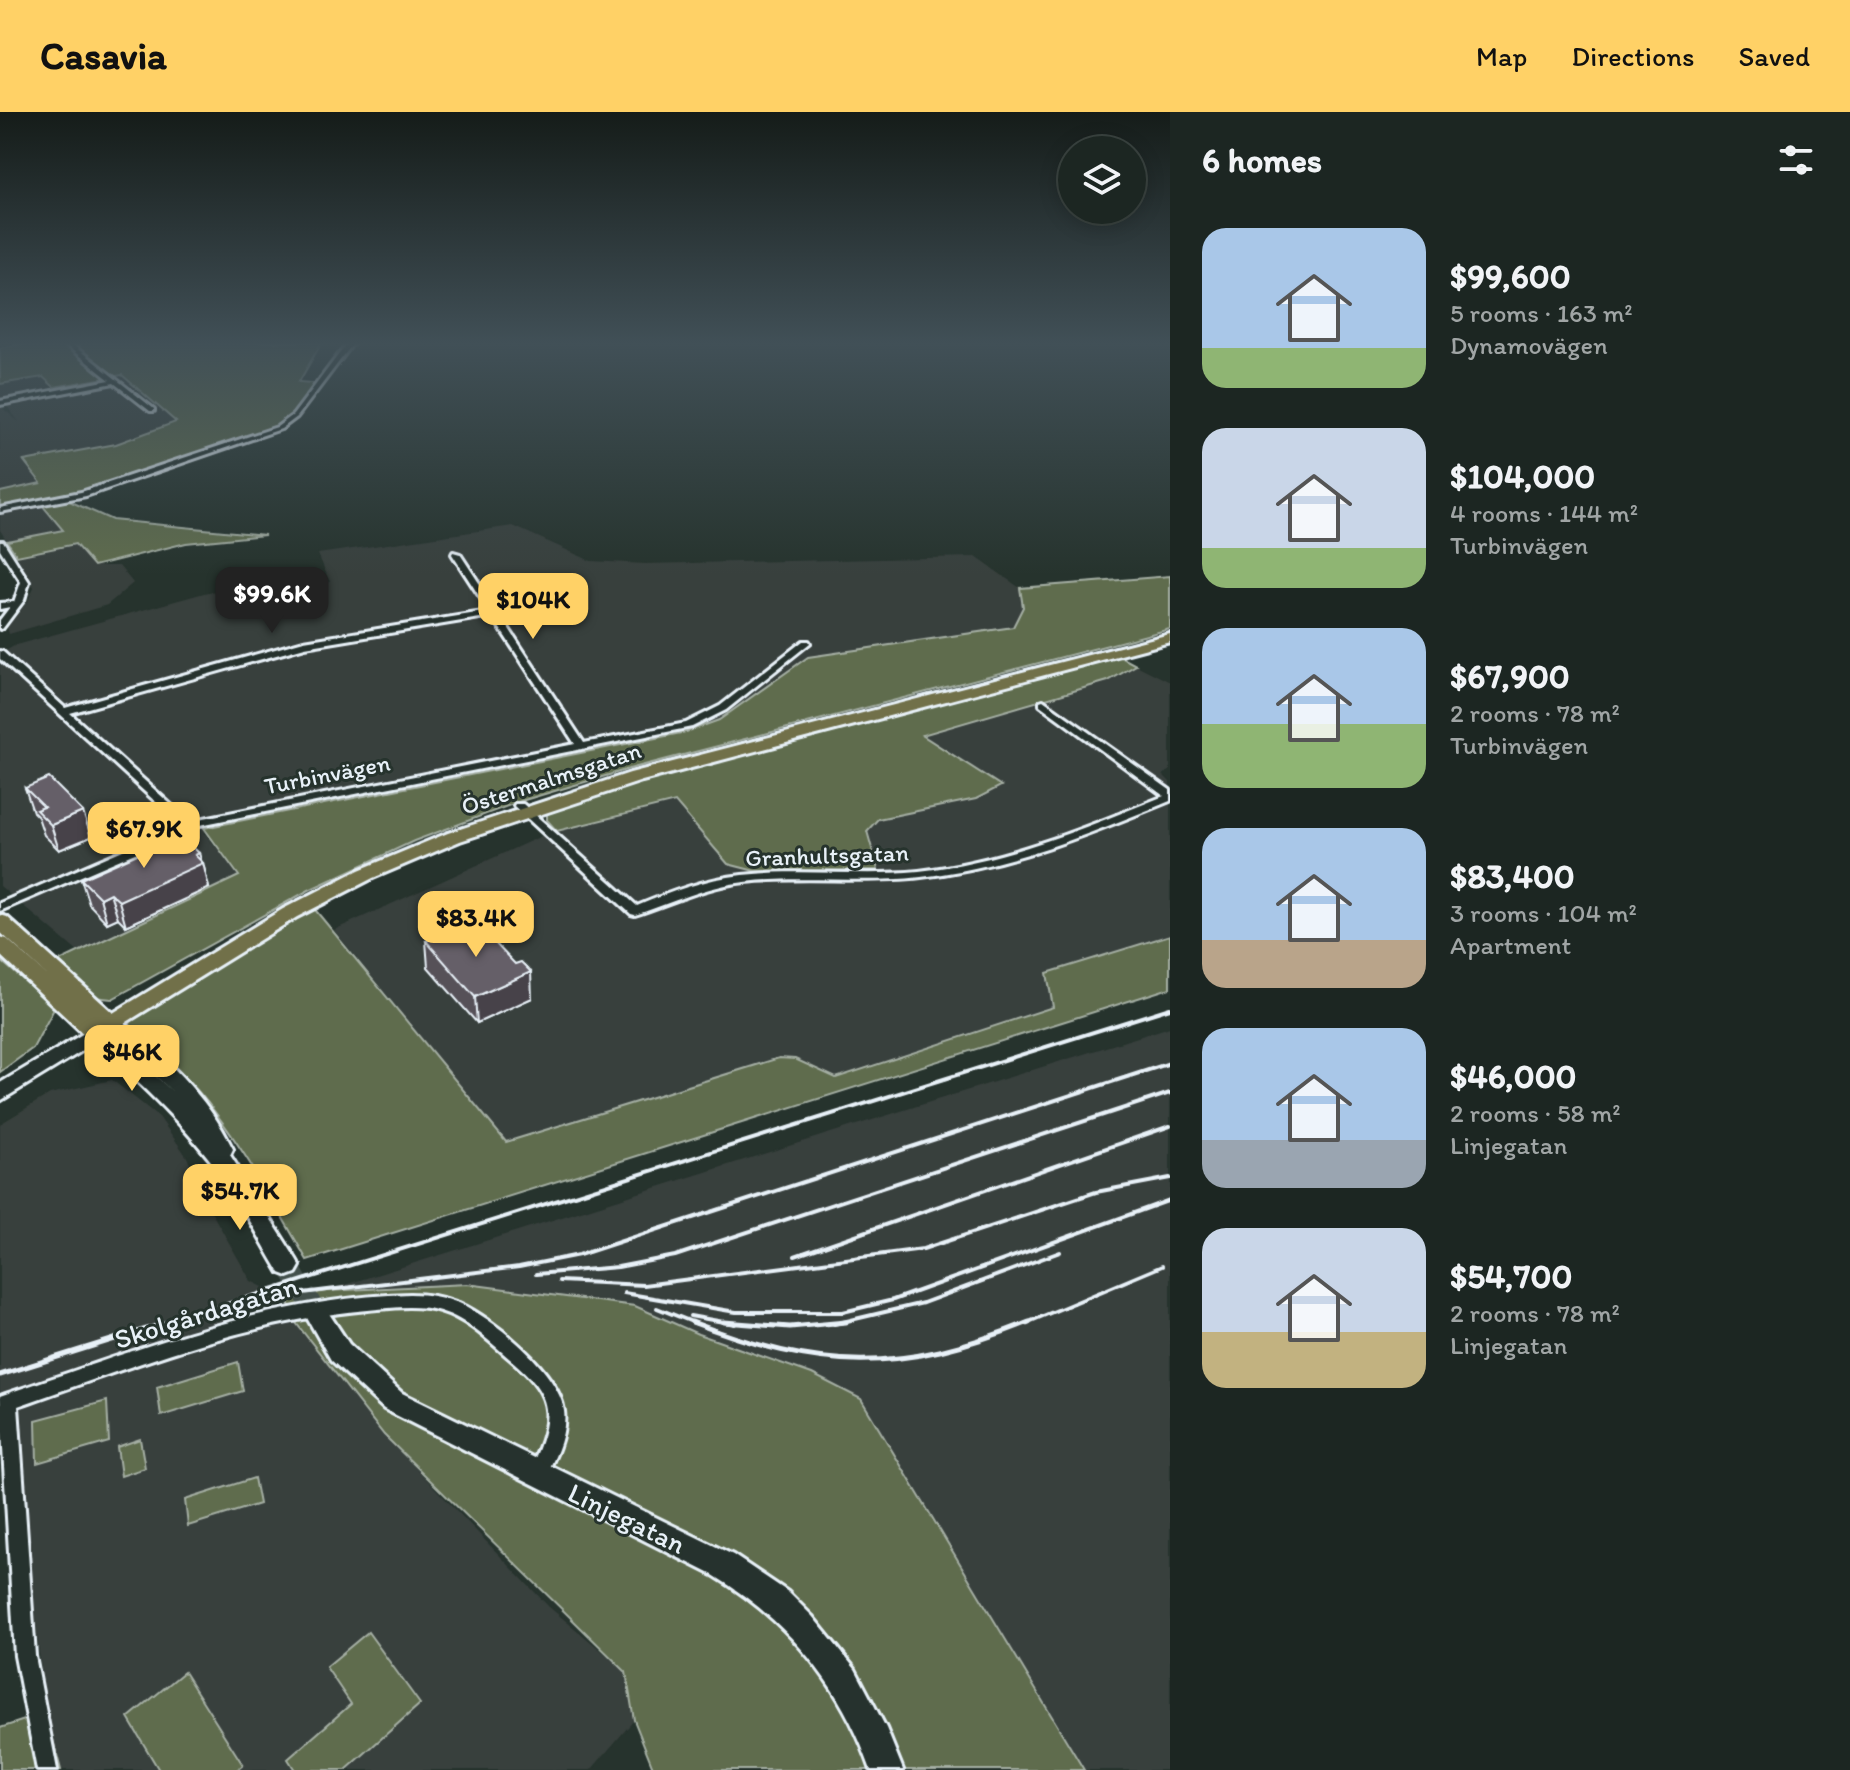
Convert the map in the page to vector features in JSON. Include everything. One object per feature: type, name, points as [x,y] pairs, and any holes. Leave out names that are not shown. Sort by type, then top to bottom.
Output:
[{"type":"main road","name":"Östermalmsgatan","points":[[99,1024],[217,943],[283,908],[449,832],[631,772],[1170,636]]},
{"type":"main road","points":[[0,921],[99,1024]]},
{"type":"main road","points":[[0,944],[99,1024]]},
{"type":"street","points":[[0,510],[83,494],[279,428],[291,419]]},
{"type":"street","points":[[0,543],[24,579],[24,592],[0,626]]},
{"type":"street","points":[[456,554],[582,747]]},
{"type":"street","points":[[0,606],[17,604]]},
{"type":"street","points":[[63,712],[304,644],[495,613]]},
{"type":"street","name":"Turbinvägen","points":[[0,907],[187,825],[665,731],[702,720],[806,643]]},
{"type":"street","points":[[0,654],[187,825]]},
{"type":"street","name":"Granhultsgatan","points":[[1043,703],[1170,796]]},
{"type":"street","name":"Granhultsgatan","points":[[522,809],[635,911],[693,889],[741,878],[900,876],[970,867],[1048,846],[1170,796]]},
{"type":"street","points":[[99,1024],[169,1098],[231,1173],[288,1266]]},
{"type":"street","name":"Östermalmsgatan","points":[[0,1081],[99,1024]]},
{"type":"street","name":"Östermalmsgatan","points":[[0,1093],[99,1024]]},
{"type":"street","name":"Skolgårdagatan","points":[[5,1402],[267,1317],[326,1304],[427,1301],[466,1315],[543,1377],[554,1404],[556,1430],[555,1440],[537,1475]]},
{"type":"street","name":"Linjegatan","points":[[318,1316],[340,1352],[393,1401],[731,1569],[769,1593],[797,1619],[844,1680],[873,1732],[887,1770]]},
{"type":"street","points":[[5,1402],[25,1656],[47,1770]]},
{"type":"shaded area","points":[[0,419],[19,422],[17,419],[173,419],[176,422],[116,444],[25,461],[42,483],[0,492]]},
{"type":"shaded area","points":[[42,505],[63,529],[7,541],[0,530],[0,512]]},
{"type":"shaded area","points":[[513,526],[591,561],[645,564],[976,557],[1020,588],[1023,607],[1014,627],[808,657],[719,720],[686,732],[204,828],[205,834],[240,875],[78,952],[0,886],[0,654],[16,645],[208,592],[330,582],[318,554]]},
{"type":"shaded area","points":[[75,544],[94,566],[119,566],[133,583],[107,605],[9,634],[7,627],[28,601],[34,587],[17,556]]},
{"type":"shaded area","points":[[1136,665],[1170,682],[1170,770],[1163,775],[1170,782],[1170,935],[1048,973],[1054,1007],[836,1078],[795,1059],[779,1058],[506,1142],[334,930],[546,834],[676,802],[729,864],[877,870],[867,830],[878,819],[976,799],[1000,786],[921,735],[1108,681]]},
{"type":"shaded area","points":[[1170,1027],[1170,1770],[1084,1770],[861,1399],[812,1374],[698,1334],[635,1306],[467,1284],[325,1291]]},
{"type":"shaded area","points":[[112,1080],[159,1117],[187,1157],[205,1201],[251,1281],[288,1300],[0,1394],[0,1124],[50,1094]]},
{"type":"shaded area","points":[[293,1319],[384,1435],[549,1607],[627,1672],[634,1720],[591,1770],[61,1770],[46,1713],[10,1401]]},
{"type":"green space","points":[[173,419],[292,419],[284,429],[69,499],[0,509],[0,492],[41,483],[24,461],[116,444],[176,422]]},
{"type":"green space","points":[[67,500],[112,520],[265,535],[186,543],[94,566],[75,544],[17,556],[7,541],[63,530],[42,505]]},
{"type":"green space","points":[[1170,576],[1170,629],[629,769],[521,801],[414,841],[309,890],[112,999],[93,997],[53,964],[239,876],[204,828],[686,732],[719,720],[808,657],[1013,627],[1023,607],[1020,588]]},
{"type":"green space","points":[[1119,656],[1136,665],[1108,681],[922,735],[1001,786],[976,799],[878,819],[867,831],[878,870],[755,871],[728,864],[675,802],[557,831],[547,820],[547,814],[555,807],[630,783]]},
{"type":"green space","points":[[312,906],[506,1142],[779,1058],[795,1059],[836,1078],[1053,1007],[1047,973],[1170,935],[1170,988],[307,1260],[252,1166],[220,1119],[187,1079],[145,1045],[130,1024],[132,1017]]},
{"type":"green space","points":[[0,960],[55,1007],[33,1048],[0,1072]]},
{"type":"green space","points":[[467,1284],[635,1306],[698,1334],[812,1374],[861,1399],[1084,1770],[654,1770],[634,1720],[626,1672],[384,1435],[293,1319],[288,1300],[325,1291]]},
{"type":"green space","points":[[238,1362],[243,1391],[161,1416],[157,1387]]},
{"type":"green space","points":[[107,1401],[109,1442],[37,1463],[36,1420]]},
{"type":"green space","points":[[140,1439],[145,1468],[121,1476],[117,1447]]},
{"type":"green space","points":[[254,1478],[259,1504],[188,1526],[185,1500]]},
{"type":"green space","points":[[368,1632],[420,1704],[346,1770],[295,1770],[288,1759],[351,1704],[326,1667]]},
{"type":"green space","points":[[184,1672],[243,1765],[237,1770],[159,1770],[128,1718]]},
{"type":"green space","points":[[46,1713],[61,1770],[0,1770],[0,1728]]},
{"type":"building","points":[[49,778],[83,812],[51,825],[36,810],[44,807],[25,788]]},
{"type":"building","points":[[180,835],[199,853],[195,855],[203,863],[119,901],[110,893],[100,898],[81,879]]},
{"type":"building","points":[[474,921],[515,964],[521,962],[531,972],[475,997],[426,941]]},
{"type":"tunnel","points":[[288,1266],[318,1316]]},
{"type":"railway","points":[[163,1324],[1170,1008]]},
{"type":"railway","points":[[286,1295],[519,1267],[579,1255],[1170,1063]]},
{"type":"railway","points":[[536,1274],[618,1267],[675,1256],[1170,1093]]},
{"type":"railway","points":[[795,1256],[1170,1126]]},
{"type":"railway","points":[[559,1281],[644,1285],[923,1249],[1096,1192],[1170,1178]]},
{"type":"railway","points":[[624,1293],[736,1312],[843,1312],[893,1300],[1170,1200]]},
{"type":"railway","points":[[840,1323],[923,1303],[1060,1252]]},
{"type":"railway","points":[[1027,1323],[1162,1266]]},
{"type":"railway","points":[[657,1308],[692,1322]]},
{"type":"railway","points":[[690,1316],[735,1324]]},
{"type":"railway","points":[[0,1375],[169,1322]]},
{"type":"railway","points":[[692,1322],[781,1350],[821,1358],[860,1360],[900,1358],[940,1351],[1027,1323]]},
{"type":"railway","points":[[692,1322],[697,1324]]},
{"type":"railway","points":[[724,1322],[790,1327],[840,1323]]},
{"type":"railway","points":[[840,1323],[846,1322]]},
{"type":"railway","points":[[834,1324],[840,1323]]}]
